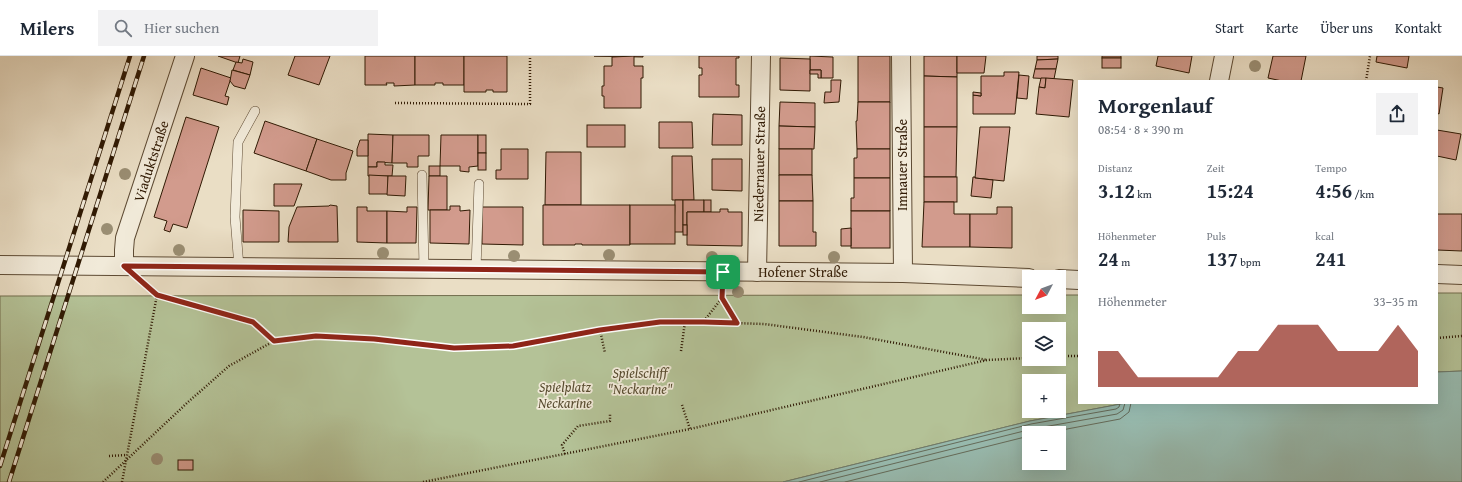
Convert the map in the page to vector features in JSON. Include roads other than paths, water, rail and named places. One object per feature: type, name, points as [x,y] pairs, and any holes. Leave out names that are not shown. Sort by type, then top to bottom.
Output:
[{"type":"street","name":"Viaduktstraße","points":[[124,266],[125,238],[185,56]]},
{"type":"street","name":"Niedernauer Straße","points":[[757,272],[761,56]]},
{"type":"street","name":"Imnauer Straße","points":[[901,56],[903,273]]},
{"type":"street","points":[[1219,80],[1224,56]]},
{"type":"street","name":"Hofener Straße","points":[[0,264],[903,273],[1022,278]]},
{"type":"street","points":[[1438,274],[1462,275]]},
{"type":"street","points":[[1066,279],[1078,280]]},
{"type":"lane","points":[[239,267],[235,218],[238,142],[256,111]]},
{"type":"lane","points":[[422,175],[424,268]]},
{"type":"lane","points":[[476,269],[479,184]]},
{"type":"water","points":[[1462,371],[1462,482],[783,482],[1030,421],[1046,418],[1066,418],[1066,414],[1121,404],[1438,404],[1438,372]]},
{"type":"railway","points":[[0,466],[130,56]]},
{"type":"railway","points":[[9,482],[144,56]]},
{"type":"park label","name":"Spielschiff \"Neckarine\"","points":[[640,382]]},
{"type":"park label","name":"Spielplatz Neckarine","points":[[565,396]]}]
